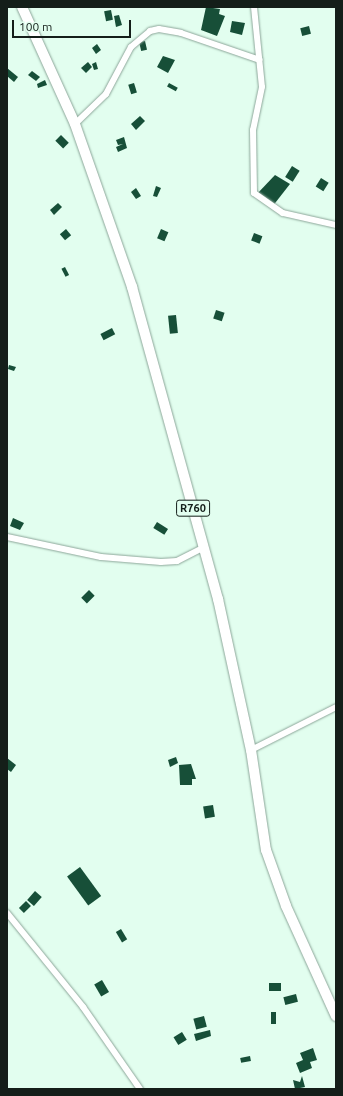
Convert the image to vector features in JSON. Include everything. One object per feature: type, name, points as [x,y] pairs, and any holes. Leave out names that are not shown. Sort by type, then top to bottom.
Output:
[{"type":"main road","name":"R760","points":[[22,7],[75,124],[132,287],[204,548],[251,750],[266,850],[286,906],[336,1016]]},
{"type":"street","points":[[254,7],[262,87],[253,130],[254,193],[283,213],[336,226]]},
{"type":"street","points":[[75,124],[106,94],[131,47],[150,31],[181,33],[260,60]]},
{"type":"street","points":[[7,537],[101,557],[161,562],[177,561],[204,548]]},
{"type":"street","points":[[251,750],[336,708]]},
{"type":"street","points":[[7,913],[83,1007],[140,1089]]},
{"type":"building","points":[[206,7],[220,9],[219,14],[225,16],[217,36],[201,30]]},
{"type":"building","points":[[111,10],[113,20],[106,21],[104,11]]},
{"type":"building","points":[[119,15],[122,25],[116,27],[114,16]]},
{"type":"building","points":[[232,21],[245,23],[242,35],[230,32]]},
{"type":"building","points":[[309,26],[311,34],[302,36],[300,28]]},
{"type":"building","points":[[145,41],[147,50],[141,51],[139,42]]},
{"type":"building","points":[[97,44],[101,50],[96,54],[92,48]]},
{"type":"building","points":[[163,56],[175,60],[168,73],[157,67]]},
{"type":"building","points":[[88,62],[92,67],[86,73],[81,68]]},
{"type":"building","points":[[96,62],[98,69],[94,70],[92,64]]},
{"type":"building","points":[[7,68],[18,77],[14,82],[7,76]]},
{"type":"building","points":[[32,71],[40,77],[36,81],[28,75]]},
{"type":"building","points":[[45,80],[47,85],[38,88],[37,84]]},
{"type":"building","points":[[134,83],[137,93],[131,94],[128,85]]},
{"type":"building","points":[[169,83],[178,88],[176,91],[167,86]]},
{"type":"building","points":[[140,116],[145,121],[136,130],[131,124]]},
{"type":"building","points":[[61,135],[69,143],[63,148],[55,141]]},
{"type":"building","points":[[124,137],[127,148],[118,152],[116,147],[123,144],[118,145],[116,140]]},
{"type":"building","points":[[292,166],[300,171],[293,182],[285,177]]},
{"type":"building","points":[[275,175],[290,184],[272,207],[256,195]]},
{"type":"building","points":[[321,178],[329,183],[323,191],[316,186]]},
{"type":"building","points":[[156,186],[161,188],[157,197],[153,196]]},
{"type":"building","points":[[136,188],[141,196],[136,199],[131,192]]},
{"type":"building","points":[[58,203],[62,207],[54,215],[50,210]]},
{"type":"building","points":[[66,229],[71,235],[65,240],[60,234]]},
{"type":"building","points":[[161,229],[168,232],[164,241],[157,238]]},
{"type":"building","points":[[254,233],[262,236],[260,244],[251,240]]},
{"type":"building","points":[[65,267],[69,275],[66,277],[61,269]]},
{"type":"building","points":[[216,310],[225,313],[222,321],[213,319]]},
{"type":"building","points":[[176,315],[178,333],[170,334],[168,316]]},
{"type":"building","points":[[112,328],[115,334],[104,340],[100,334]]},
{"type":"building","points":[[9,365],[16,367],[14,371],[8,369]]},
{"type":"building","points":[[13,518],[24,523],[20,530],[10,526]]},
{"type":"building","points":[[157,522],[168,529],[164,535],[153,528]]},
{"type":"building","points":[[89,590],[95,596],[87,603],[81,598]]},
{"type":"building","points":[[176,757],[178,763],[170,767],[168,760]]},
{"type":"building","points":[[7,758],[16,765],[11,772],[7,769]]},
{"type":"building","points":[[191,764],[196,779],[192,779],[192,785],[180,785],[179,765]]},
{"type":"building","points":[[213,805],[215,817],[205,818],[203,807]]},
{"type":"building","points":[[80,867],[101,896],[88,906],[67,876]]},
{"type":"building","points":[[35,891],[42,897],[34,906],[27,900]]},
{"type":"building","points":[[26,901],[31,906],[24,913],[19,908]]},
{"type":"building","points":[[121,929],[127,939],[122,942],[116,932]]},
{"type":"building","points":[[102,980],[109,992],[101,997],[94,984]]},
{"type":"building","points":[[269,983],[281,983],[281,991],[269,991]]},
{"type":"building","points":[[296,994],[298,1002],[285,1005],[283,997]]},
{"type":"building","points":[[271,1012],[276,1012],[276,1024],[271,1024]]},
{"type":"building","points":[[204,1016],[207,1027],[196,1029],[193,1019]]},
{"type":"building","points":[[210,1030],[211,1036],[196,1041],[194,1034]]},
{"type":"building","points":[[182,1032],[187,1040],[178,1045],[174,1037]]},
{"type":"building","points":[[313,1048],[317,1060],[310,1062],[312,1068],[300,1073],[296,1063],[303,1060],[300,1053]]},
{"type":"building","points":[[250,1056],[251,1061],[241,1063],[240,1058]]},
{"type":"building","points":[[302,1076],[305,1087],[295,1089],[293,1080],[300,1082]]}]
